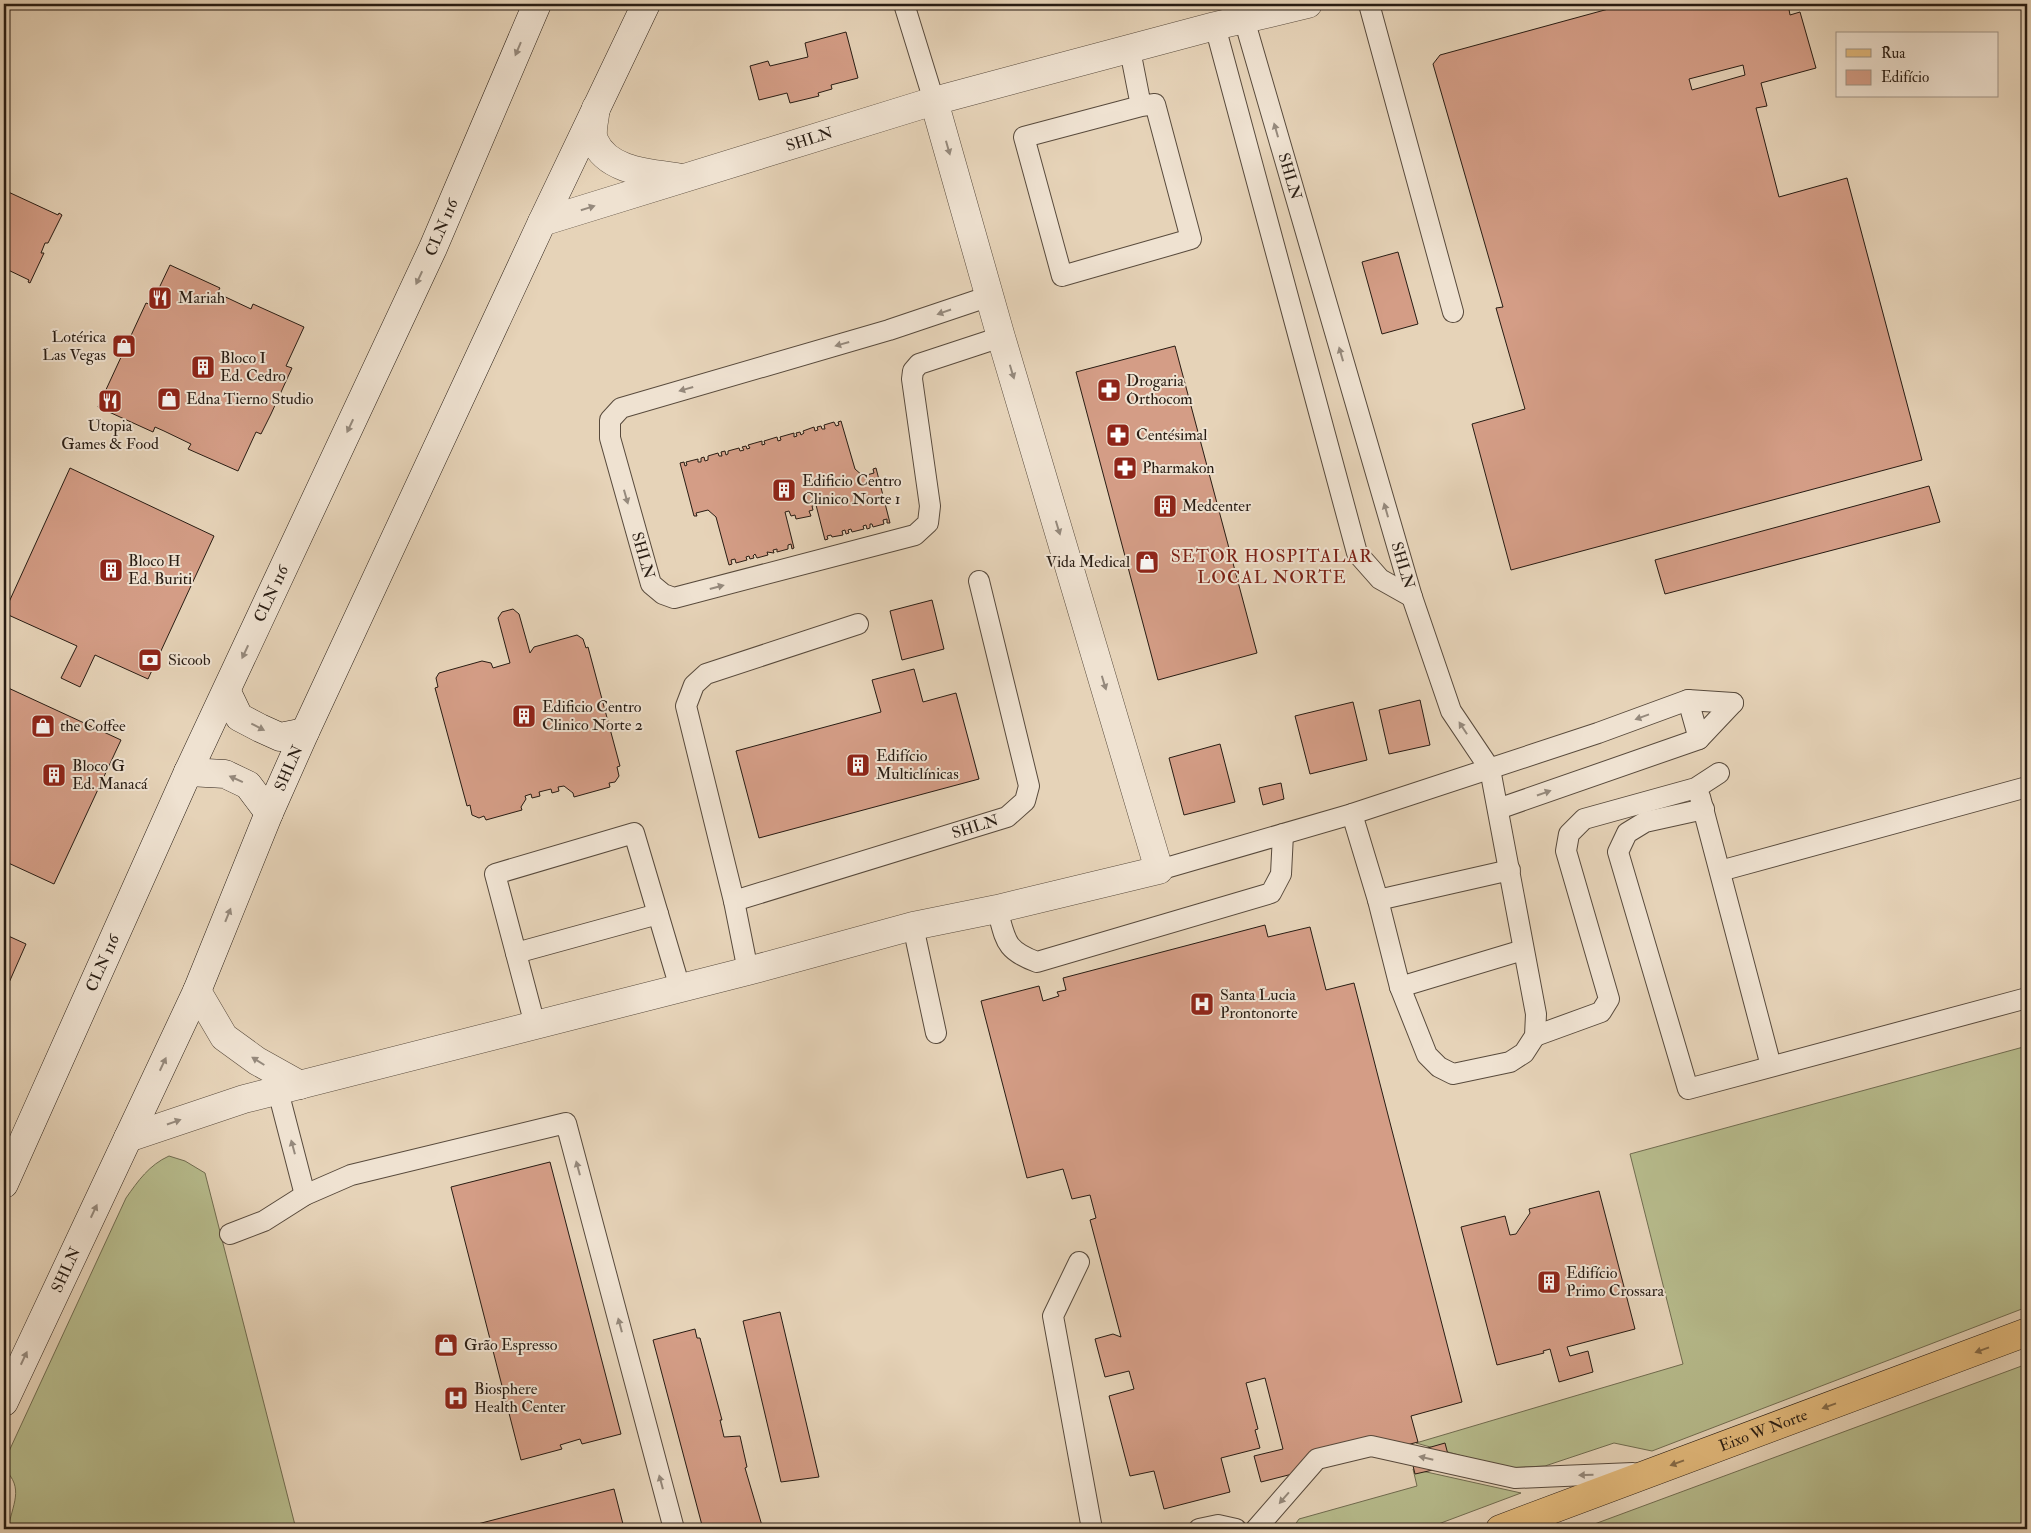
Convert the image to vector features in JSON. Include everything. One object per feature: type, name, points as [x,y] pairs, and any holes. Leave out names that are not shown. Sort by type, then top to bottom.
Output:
[{"type":"main road","name":"CLN 116","points":[[4,1184],[188,772],[433,248],[537,4]]},
{"type":"main road","name":"SHLN","points":[[6,1390],[197,991],[269,813],[542,222],[646,4]]},
{"type":"main road","name":"SHLN","points":[[542,222],[934,101],[1215,26],[1308,4]]},
{"type":"main road","points":[[128,1138],[244,1099],[748,971],[913,926],[997,909],[1159,870],[1001,337],[934,101]]},
{"type":"main road","name":"SHLN","points":[[596,108],[593,138],[605,157],[636,171],[686,178]]},
{"type":"main road","points":[[226,692],[239,717],[260,728],[280,738],[306,732]]},
{"type":"main road","points":[[188,772],[225,774],[248,785],[269,813]]},
{"type":"main road","points":[[197,991],[224,1037],[289,1088]]},
{"type":"main road","name":"Eixo W Norte","points":[[1500,1529],[2027,1332]]},
{"type":"lane","points":[[904,4],[934,101]]},
{"type":"lane","points":[[1369,4],[1453,312]]},
{"type":"lane","name":"SHLN","points":[[1244,19],[1412,597],[1451,711],[1490,769]]},
{"type":"lane","points":[[1215,26],[1357,553],[1380,579],[1412,597]]},
{"type":"lane","points":[[1130,50],[1141,106]]},
{"type":"lane","points":[[1155,104],[1191,239],[1062,276],[1024,138],[1141,106],[1155,104]]},
{"type":"lane","name":"SHLN","points":[[990,296],[889,330],[621,408],[610,420],[610,438],[651,584],[663,594],[674,598],[915,535],[928,523],[930,506],[912,379],[913,371],[919,364],[1001,337]]},
{"type":"lane","name":"SHLN","points":[[734,901],[1007,817],[1025,801],[1028,786],[978,581]]},
{"type":"lane","points":[[748,971],[734,901],[686,706],[694,685],[706,674],[858,624]]},
{"type":"lane","points":[[1159,870],[1352,814],[1598,733],[1688,700],[1732,703],[1700,739],[1498,809]]},
{"type":"lane","points":[[1688,700],[1700,739]]},
{"type":"lane","points":[[1352,814],[1378,900],[1400,987],[1427,1055],[1438,1067],[1453,1074],[1510,1062],[1524,1053],[1535,1036],[1536,1014],[1490,769]]},
{"type":"lane","points":[[1535,1036],[1601,1012],[1609,999],[1566,851],[1569,834],[1584,819],[1696,788],[1719,774]]},
{"type":"lane","points":[[1720,871],[2027,786]]},
{"type":"lane","points":[[1696,788],[1704,810],[1771,1066]]},
{"type":"lane","points":[[1704,810],[1645,822],[1627,833],[1618,852],[1688,1089],[2027,998]]},
{"type":"lane","points":[[534,1025],[495,874],[634,833],[680,988]]},
{"type":"lane","points":[[997,909],[1006,943],[1019,956],[1037,962],[1271,893],[1281,874],[1283,834]]},
{"type":"lane","points":[[1378,900],[1510,870]]},
{"type":"lane","points":[[516,953],[658,914]]},
{"type":"lane","points":[[913,926],[936,1033]]},
{"type":"lane","points":[[1400,987],[1523,950]]},
{"type":"lane","points":[[289,1088],[305,1194]]},
{"type":"lane","points":[[230,1234],[264,1221],[305,1194],[351,1175],[566,1123],[674,1529]]},
{"type":"lane","points":[[1080,1262],[1053,1316],[1092,1529]]},
{"type":"lane","points":[[1256,1529],[1317,1460],[1371,1446],[1515,1478],[1652,1473]]},
{"type":"lane","points":[[1199,1529],[1218,1525],[1236,1529]]},
{"type":"green space","points":[[2027,1046],[2027,1307],[1652,1451],[1614,1443],[1545,1466],[1505,1468],[1416,1443],[1683,1364],[1630,1154]]},
{"type":"green space","points":[[169,1156],[185,1161],[205,1173],[296,1529],[8,1529],[16,1490],[10,1476],[4,1469],[4,1462],[126,1198],[150,1169]]},
{"type":"green space","points":[[2027,1364],[2027,1529],[1581,1529]]},
{"type":"green space","points":[[1413,1469],[1521,1493],[1425,1529],[1292,1529],[1299,1519],[1417,1486]]},
{"type":"building","points":[[1648,4],[1788,4],[1790,15],[1800,12],[1816,68],[1761,83],[1767,106],[1756,108],[1779,197],[1847,178],[1922,460],[1511,570],[1472,424],[1525,409],[1496,308],[1503,307],[1433,64],[1440,55],[1623,5],[1635,7]],"holes":[[[1743,65],[1745,75],[1692,90],[1689,79]]]},
{"type":"building","points":[[846,32],[858,78],[831,85],[832,89],[818,93],[819,96],[790,103],[787,93],[759,100],[750,66],[768,61],[770,66],[808,57],[805,43]]},
{"type":"building","points":[[4,190],[58,215],[59,213],[62,215],[48,243],[45,243],[41,253],[44,253],[30,283],[28,282],[29,280],[4,268]]},
{"type":"building","points":[[1398,252],[1418,324],[1382,334],[1362,262]]},
{"type":"building","name":"Bloco I Ed. Cedro","points":[[170,265],[220,288],[217,293],[251,309],[253,304],[304,327],[286,366],[292,368],[271,414],[261,434],[256,432],[238,471],[188,449],[191,444],[164,431],[155,427],[153,432],[98,407],[146,303],[151,305]]},
{"type":"building","name":"Medcenter","points":[[1175,346],[1257,653],[1158,680],[1076,372]]},
{"type":"building","name":"Edificio Centro Clinico Norte 1","points":[[841,421],[855,469],[863,476],[874,473],[873,469],[876,468],[890,523],[887,523],[887,519],[883,520],[884,524],[873,527],[870,524],[870,528],[867,529],[866,525],[863,526],[864,529],[852,532],[851,529],[848,530],[849,533],[846,534],[845,530],[842,531],[843,535],[827,536],[828,539],[825,540],[816,505],[812,506],[813,510],[809,511],[811,516],[796,519],[795,515],[791,516],[789,511],[785,512],[794,548],[792,549],[791,544],[788,545],[788,549],[777,552],[777,549],[773,550],[774,553],[767,552],[768,555],[757,558],[755,554],[754,558],[750,559],[749,556],[746,557],[747,560],[736,563],[735,559],[731,560],[732,564],[729,565],[716,517],[708,510],[696,513],[697,516],[694,516],[680,463],[684,462],[685,466],[687,465],[686,462],[698,459],[698,462],[701,462],[701,458],[704,457],[705,461],[708,460],[708,456],[718,453],[719,456],[722,456],[721,452],[725,451],[726,455],[728,451],[739,448],[740,451],[744,450],[742,447],[746,446],[747,449],[750,448],[748,445],[762,441],[762,445],[765,444],[764,441],[777,437],[778,441],[781,440],[780,437],[794,433],[794,437],[797,436],[796,433],[800,432],[801,435],[804,433],[803,431],[814,427],[815,431],[818,430],[817,427],[821,426],[822,429],[825,429],[824,425],[834,422],[836,426]]},
{"type":"building","name":"Bloco H Ed. Buriti","points":[[70,468],[214,536],[148,679],[95,655],[80,687],[61,678],[77,646],[4,613]]},
{"type":"building","points":[[1929,486],[1940,522],[1665,594],[1655,560]]},
{"type":"building","points":[[932,600],[944,649],[902,660],[890,611]]},
{"type":"building","name":"Edificio Centro Clinico Norte 2","points":[[513,609],[519,614],[530,653],[534,647],[577,635],[583,639],[586,648],[588,647],[620,766],[617,767],[619,776],[615,782],[609,783],[610,787],[574,797],[573,793],[564,786],[558,787],[559,791],[552,793],[551,789],[539,792],[540,796],[532,798],[531,794],[525,796],[526,799],[521,807],[522,810],[486,820],[484,816],[479,818],[472,815],[470,805],[467,806],[435,688],[438,687],[436,678],[439,673],[482,661],[491,663],[493,668],[510,663],[498,618],[502,612]]},
{"type":"building","name":"Edifício Multiclínicas","points":[[914,669],[923,702],[956,693],[979,779],[759,838],[736,751],[881,712],[872,680]]},
{"type":"building","name":"Bloco G Ed. Manacá","points":[[4,686],[121,740],[54,884],[4,861]]},
{"type":"building","points":[[1420,700],[1430,745],[1389,754],[1379,710]]},
{"type":"building","points":[[1353,702],[1367,760],[1310,774],[1295,716]]},
{"type":"building","points":[[1220,744],[1235,802],[1184,815],[1169,758]]},
{"type":"building","points":[[1281,783],[1284,799],[1263,805],[1259,788]]},
{"type":"building","points":[[1265,925],[1268,937],[1310,927],[1326,990],[1354,983],[1462,1402],[1411,1416],[1418,1442],[1261,1482],[1254,1456],[1283,1449],[1265,1378],[1246,1383],[1258,1429],[1255,1430],[1260,1448],[1221,1458],[1230,1492],[1164,1509],[1154,1471],[1130,1476],[1109,1396],[1134,1389],[1129,1371],[1105,1377],[1095,1339],[1113,1334],[1121,1337],[1090,1220],[1096,1218],[1090,1195],[1072,1199],[1063,1169],[1027,1178],[981,1001],[1039,986],[1043,1001],[1059,996],[1057,992],[1066,990],[1063,978]]},
{"type":"building","points":[[4,934],[26,944],[4,994]]},
{"type":"building","points":[[550,1162],[621,1434],[582,1444],[580,1439],[560,1445],[562,1449],[521,1460],[451,1187]]},
{"type":"building","name":"Edifício Primo Crossara","points":[[1599,1191],[1635,1329],[1567,1347],[1570,1356],[1588,1351],[1593,1372],[1559,1382],[1550,1349],[1543,1351],[1544,1353],[1497,1365],[1461,1227],[1505,1216],[1510,1235],[1516,1234],[1530,1213],[1529,1209]]},
{"type":"building","points":[[780,1312],[819,1477],[781,1482],[743,1321]]},
{"type":"building","points":[[695,1329],[697,1338],[700,1338],[722,1420],[720,1420],[724,1437],[740,1436],[747,1467],[745,1468],[763,1529],[703,1529],[653,1340]]},
{"type":"building","points":[[1445,1443],[1451,1466],[1415,1474],[1410,1453]]},
{"type":"building","points":[[614,1489],[624,1528],[458,1529]]},
{"type":"place","name":"Mariah","points":[[160,298]]},
{"type":"place","name":"Lotérica Las Vegas","points":[[124,346]]},
{"type":"place","name":"Bloco I Ed. Cedro","points":[[203,367]]},
{"type":"place","name":"Drogaria Orthocom","points":[[1109,390]]},
{"type":"place","name":"Edna Tierno Studio","points":[[169,399]]},
{"type":"place","name":"Utopia Games & Food","points":[[110,401]]},
{"type":"place","name":"Centésimal","points":[[1118,435]]},
{"type":"place","name":"Pharmakon","points":[[1125,468]]},
{"type":"place","name":"Edificio Centro Clinico Norte 1","points":[[784,490]]},
{"type":"place","name":"Medcenter","points":[[1165,506]]},
{"type":"place","name":"Vida Medical","points":[[1147,562]]},
{"type":"place","name":"Bloco H Ed. Buriti","points":[[111,570]]},
{"type":"place","name":"Sicoob","points":[[150,660]]},
{"type":"place","name":"Edificio Centro Clinico Norte 2","points":[[524,716]]},
{"type":"place","name":"the Coffee","points":[[43,726]]},
{"type":"place","name":"Edifício Multiclínicas","points":[[858,765]]},
{"type":"place","name":"Bloco G Ed. Manacá","points":[[54,775]]},
{"type":"place","name":"Santa Lucia Prontonorte","points":[[1202,1004]]},
{"type":"place","name":"Edifício Primo Crossara","points":[[1549,1282]]},
{"type":"place","name":"Grão Espresso","points":[[446,1345]]},
{"type":"place","name":"Biosphere Health Center","points":[[456,1398]]},
{"type":"district","name":"SETOR HOSPITALAR LOCAL NORTE","points":[[1272,566]]}]
